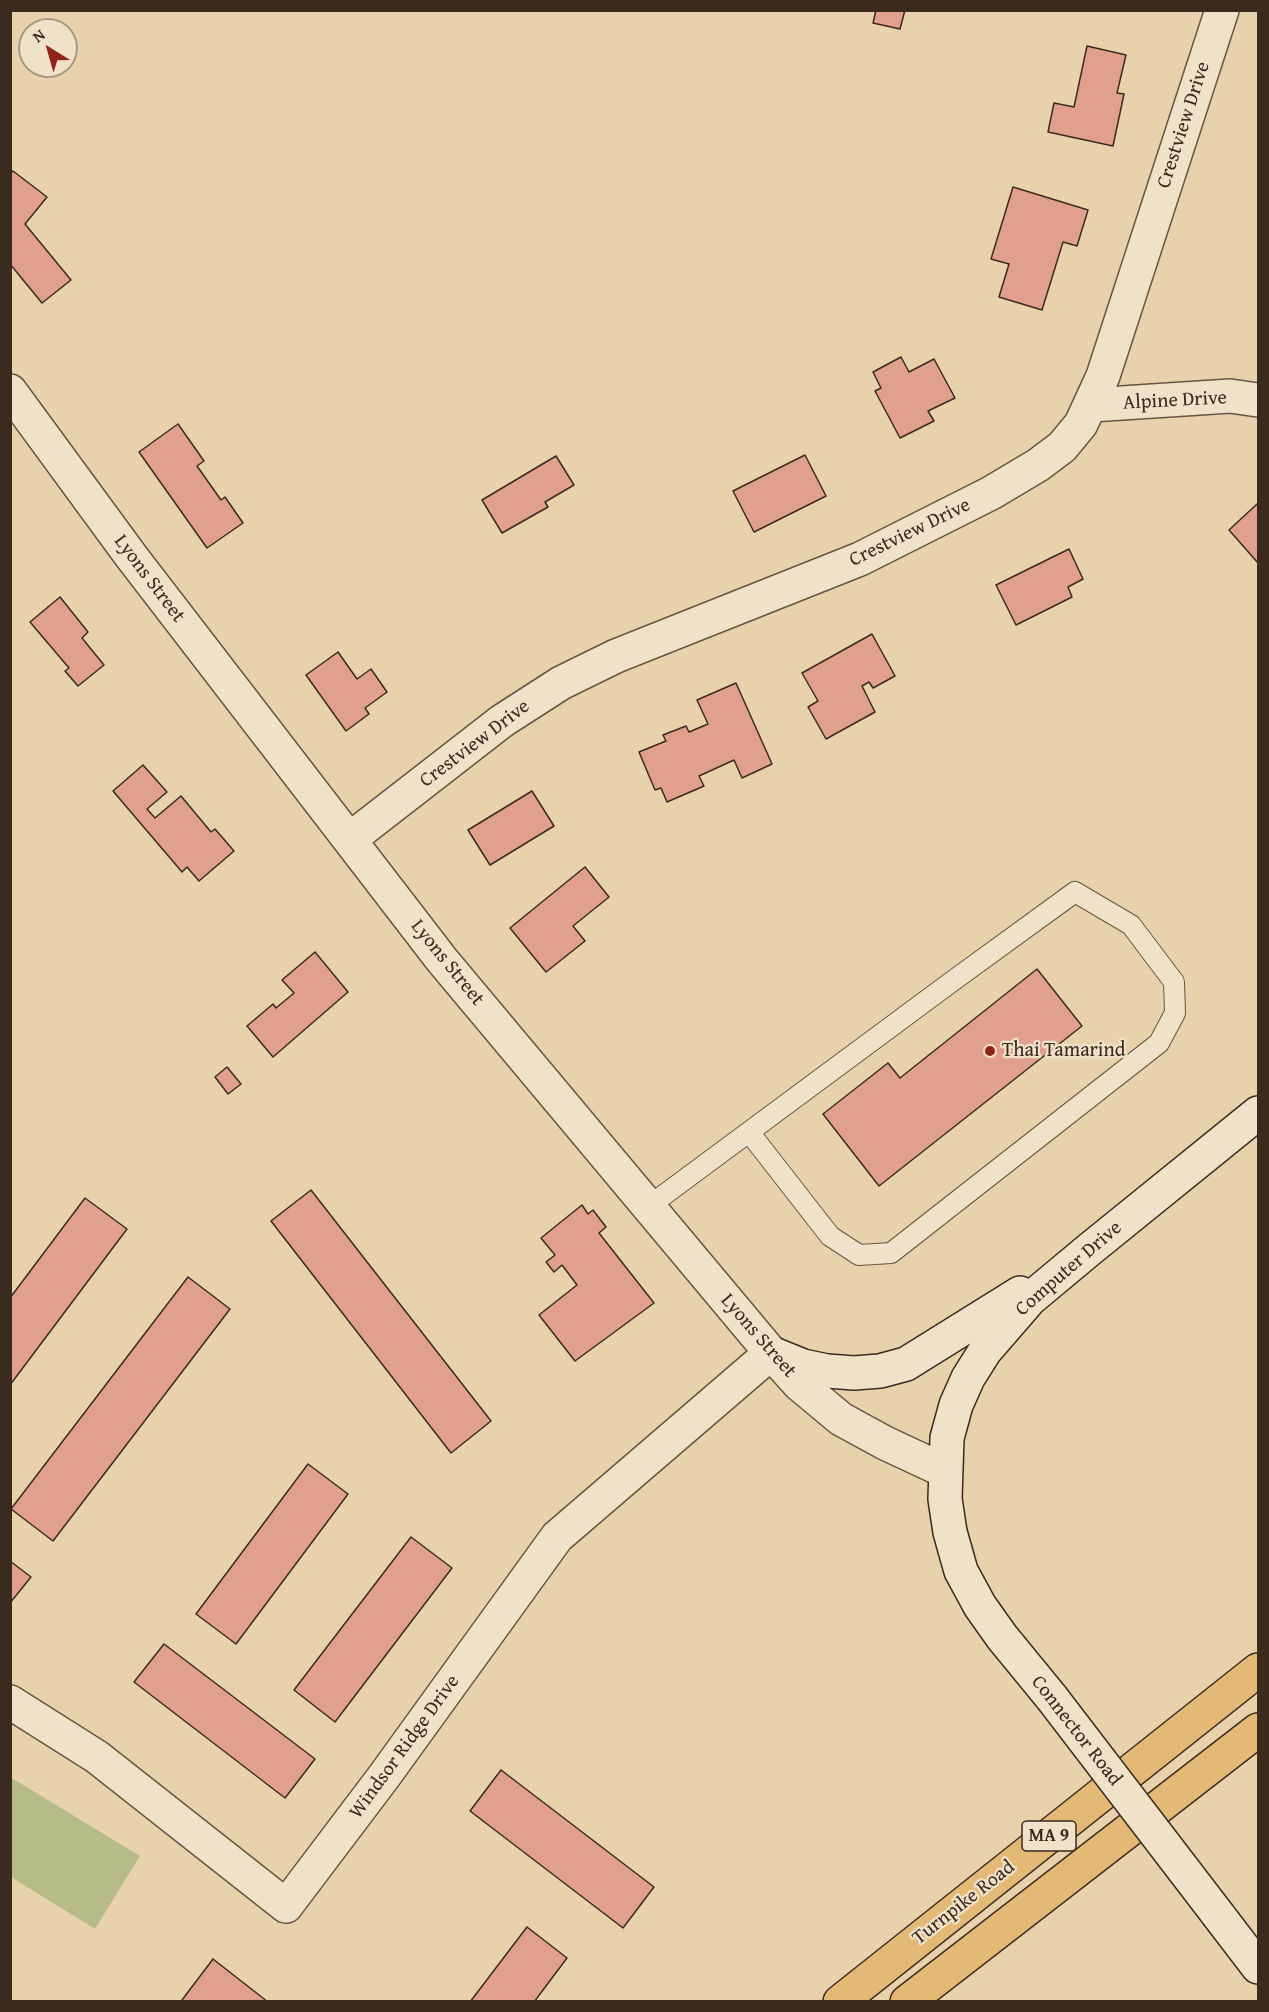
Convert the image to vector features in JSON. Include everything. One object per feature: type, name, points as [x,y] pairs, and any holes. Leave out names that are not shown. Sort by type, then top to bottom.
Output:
[{"type":"highway","name":"Turnpike Road","points":[[840,2001],[1258,1670]]},
{"type":"highway","name":"MA 9","points":[[907,2001],[1258,1730]]},
{"type":"street","name":"Crestview Drive","points":[[350,840],[502,721],[561,683],[616,656],[816,578],[956,512],[1038,465],[1062,447],[1081,424],[1103,376],[1222,10]]},
{"type":"street","name":"Lyons Street","points":[[10,391],[131,556],[442,960],[771,1353],[799,1384],[841,1419],[945,1471]]},
{"type":"street","name":"Alpine Drive","points":[[1091,405],[1230,396],[1258,400]]},
{"type":"street","name":"Computer Drive","points":[[945,1471],[947,1438],[956,1405],[968,1378],[985,1351],[1030,1299],[1258,1113]]},
{"type":"street","points":[[771,1353],[803,1366],[836,1372],[863,1372],[906,1364],[1090,1249]]},
{"type":"street","name":"Windsor Ridge Drive","points":[[10,1702],[97,1757],[286,1906],[385,1775],[557,1537],[771,1353]]},
{"type":"street","name":"Connector Road","points":[[945,1471],[945,1499],[950,1532],[961,1571],[980,1606],[1258,1967]]},
{"type":"lane","points":[[649,1206],[749,1132],[1075,892],[1131,925],[1174,982],[1175,1013],[1159,1043],[891,1254],[859,1255],[830,1236],[749,1132]]},
{"type":"green space","points":[[10,1777],[140,1856],[95,1929],[11,1877]]},
{"type":"building","points":[[876,10],[905,10],[900,29],[873,23]]},
{"type":"building","points":[[1087,46],[1126,55],[1117,93],[1124,94],[1113,146],[1048,132],[1054,103],[1074,107]]},
{"type":"building","points":[[13,171],[47,197],[25,224],[71,280],[42,303],[10,264],[10,174]]},
{"type":"building","points":[[1013,187],[1088,210],[1077,246],[1063,242],[1042,310],[999,297],[1009,264],[991,259]]},
{"type":"building","points":[[901,357],[909,372],[934,359],[955,398],[928,411],[934,421],[900,438],[875,391],[881,388],[873,372]]},
{"type":"building","points":[[178,424],[204,461],[197,466],[221,500],[225,497],[243,523],[207,548],[139,452]]},
{"type":"building","points":[[805,455],[826,496],[754,532],[733,491]]},
{"type":"building","points":[[556,456],[574,485],[545,502],[548,507],[502,533],[482,500]]},
{"type":"building","points":[[1257,504],[1258,506],[1258,563],[1229,530]]},
{"type":"building","points":[[1069,549],[1083,579],[1068,587],[1072,597],[1016,625],[996,585]]},
{"type":"building","points":[[60,597],[88,632],[82,638],[104,665],[78,686],[65,671],[69,668],[30,622]]},
{"type":"building","points":[[872,634],[895,676],[873,688],[869,682],[862,686],[875,712],[826,739],[808,707],[818,701],[802,673]]},
{"type":"building","points":[[338,652],[357,679],[371,669],[387,692],[365,708],[369,714],[346,731],[306,675]]},
{"type":"building","points":[[736,683],[772,764],[742,778],[734,760],[699,776],[704,786],[667,802],[661,788],[655,790],[639,752],[666,741],[663,735],[686,726],[689,732],[708,724],[697,700]]},
{"type":"building","points":[[143,765],[167,792],[147,809],[155,818],[181,796],[211,832],[215,829],[234,851],[199,881],[187,867],[182,872],[113,791]]},
{"type":"building","points":[[532,791],[554,826],[490,865],[468,830]]},
{"type":"building","points":[[585,867],[609,897],[573,926],[585,941],[546,972],[510,928]]},
{"type":"building","points":[[315,952],[348,992],[273,1057],[247,1026],[273,1004],[276,1008],[294,993],[282,980]]},
{"type":"building","points":[[1037,969],[1082,1026],[879,1186],[823,1114],[888,1063],[900,1078]]},
{"type":"building","points":[[227,1067],[241,1084],[228,1094],[215,1077]]},
{"type":"building","points":[[311,1190],[491,1421],[451,1453],[271,1221]]},
{"type":"building","points":[[85,1198],[127,1229],[10,1385],[10,1298]]},
{"type":"building","points":[[582,1205],[588,1214],[593,1210],[606,1227],[599,1233],[654,1303],[575,1361],[539,1315],[577,1285],[562,1265],[554,1272],[546,1262],[555,1255],[541,1238]]},
{"type":"building","points":[[188,1277],[230,1309],[53,1541],[11,1509]]},
{"type":"building","points":[[308,1464],[348,1494],[236,1644],[196,1614]]},
{"type":"building","points":[[411,1537],[452,1568],[335,1722],[294,1690]]},
{"type":"building","points":[[10,1561],[31,1577],[10,1603]]},
{"type":"building","points":[[164,1644],[315,1759],[285,1798],[134,1682]]},
{"type":"building","points":[[501,1770],[654,1887],[623,1928],[470,1811]]},
{"type":"building","points":[[527,1927],[567,1958],[534,2002],[470,2002]]},
{"type":"building","points":[[213,1959],[268,2002],[184,2002],[182,2000]]},
{"type":"place","name":"Thai Tamarind","points":[[990,1051]]}]
